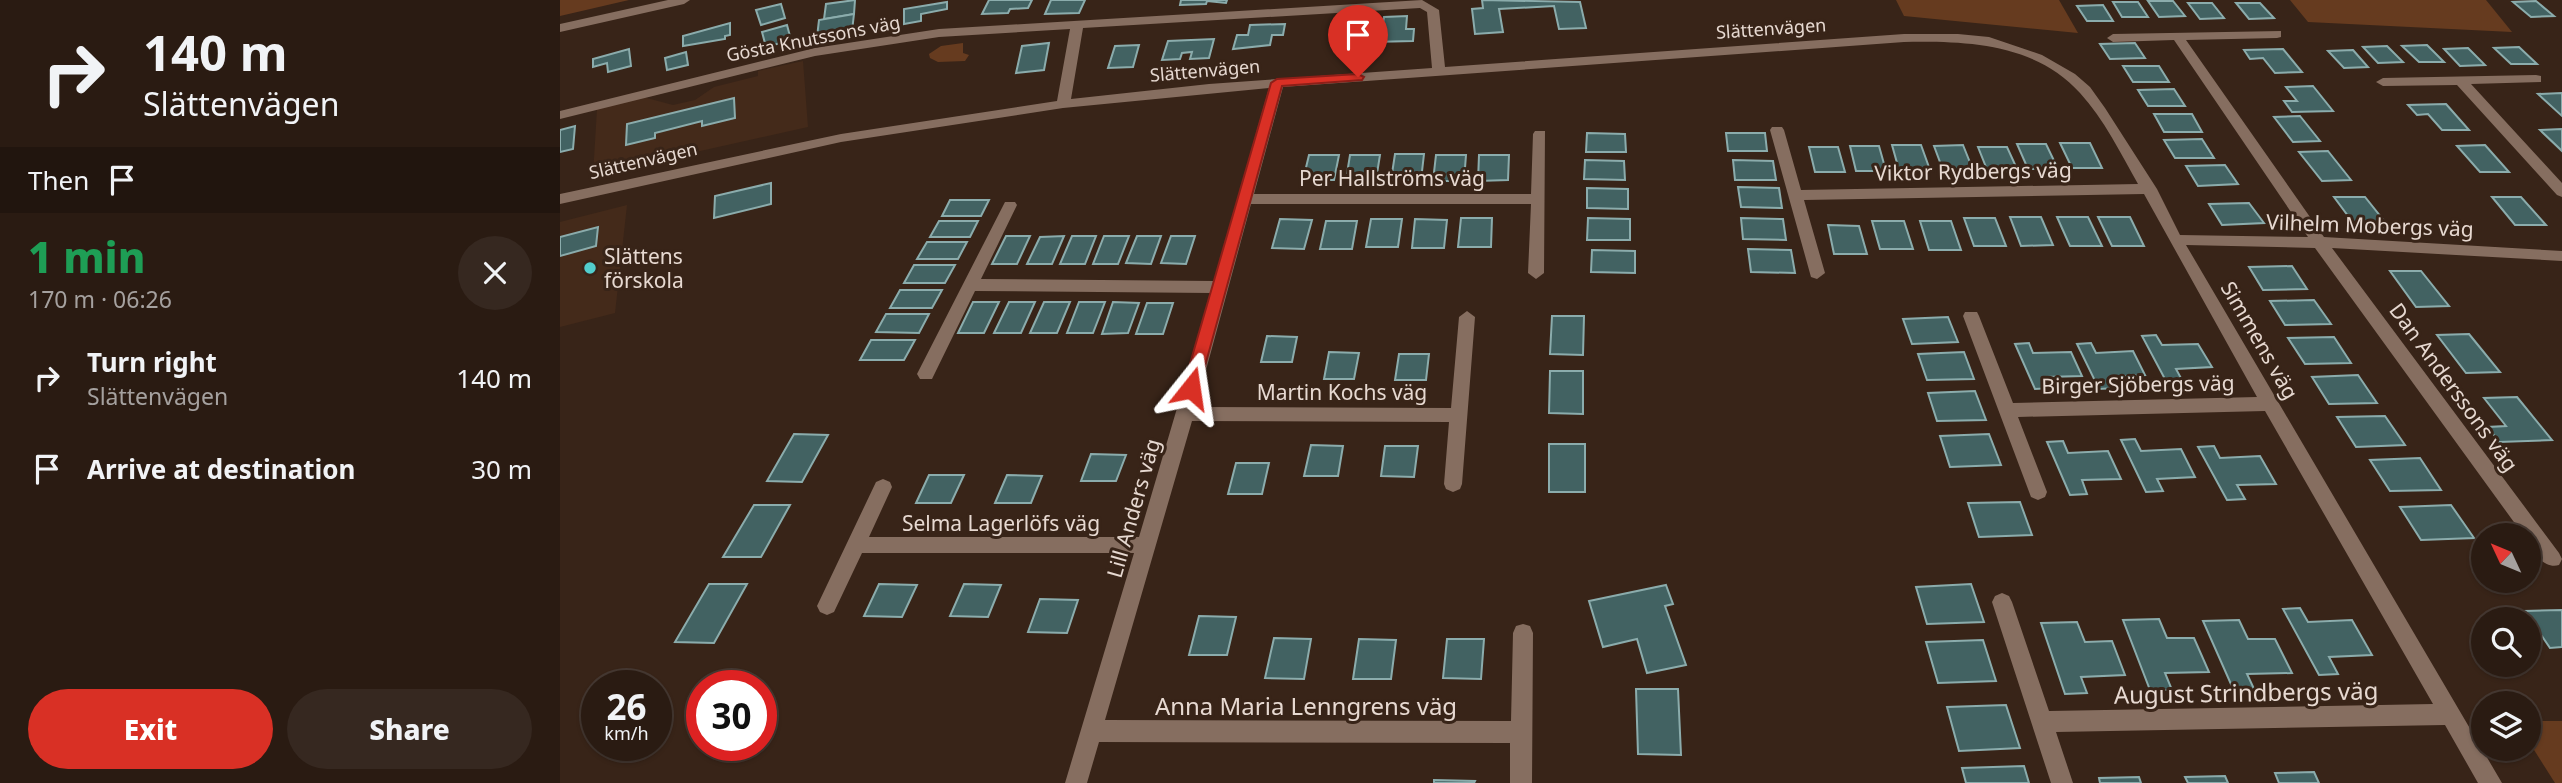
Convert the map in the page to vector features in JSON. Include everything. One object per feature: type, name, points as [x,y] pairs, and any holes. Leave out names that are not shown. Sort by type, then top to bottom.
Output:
[{"type":"street","points":[[560,28],[684,0]]},
{"type":"street","name":"Gösta Knutssons väg","points":[[560,115],[746,67],[856,44],[988,29],[1422,4],[1433,10],[1439,72]]},
{"type":"street","points":[[1063,104],[1077,24]]},
{"type":"street","points":[[2113,38],[2277,34]]},
{"type":"street","name":"Simmens väg","points":[[1904,38],[1957,37],[1989,41],[2022,51],[2054,66],[2081,86],[2150,189],[2175,240],[2491,783]]},
{"type":"street","name":"Dan Anderssons väg","points":[[2178,37],[2319,242],[2552,559]]},
{"type":"street","name":"Slättenvägen","points":[[560,199],[841,138],[1063,104],[1277,83],[1904,38]]},
{"type":"street","points":[[2384,82],[2536,79]]},
{"type":"street","points":[[2461,81],[2562,192]]},
{"type":"street","name":"Lill Anders väg","points":[[1076,783],[1185,414],[1277,83]]},
{"type":"street","points":[[1777,130],[1817,273]]},
{"type":"street","points":[[1536,273],[1540,134]]},
{"type":"street","name":"Viktor Rydbergs väg","points":[[1797,195],[2150,189]]},
{"type":"street","name":"Per Hallströms väg","points":[[1245,199],[1538,199]]},
{"type":"street","points":[[926,374],[1010,205]]},
{"type":"street","name":"Vilhelm Mobergs väg","points":[[2175,240],[2319,242],[2562,256]]},
{"type":"street","points":[[972,285],[1219,287]]},
{"type":"street","points":[[1971,316],[2038,492]]},
{"type":"street","name":"Martin Kochs väg","points":[[1453,484],[1467,317]]},
{"type":"street","name":"Birger Sjöbergs väg","points":[[2007,410],[2270,404]]},
{"type":"street","name":"Martin Kochs väg","points":[[1185,414],[1457,415]]},
{"type":"street","name":"Selma Lagerlöfs väg","points":[[827,606],[883,487]]},
{"type":"street","name":"Selma Lagerlöfs väg","points":[[856,545],[1145,545]]},
{"type":"street","points":[[2002,602],[2062,783]]},
{"type":"street","points":[[1521,783],[1523,633]]},
{"type":"street","name":"August Strindbergs väg","points":[[2043,722],[2451,714]]},
{"type":"street","name":"Anna Maria Lenngrens väg","points":[[1091,731],[1520,732]]},
{"type":"shaded area","points":[[560,0],[629,0],[560,16]]},
{"type":"shaded area","points":[[1896,0],[2059,0],[2078,33],[1904,16]]},
{"type":"shaded area","points":[[2290,0],[2486,0],[2512,32],[2308,22]]},
{"type":"shaded area","points":[[963,43],[963,53],[969,55],[965,61],[938,62],[930,58],[929,54],[941,46]]},
{"type":"shaded area","points":[[803,61],[808,127],[593,175],[597,109],[643,97],[673,105],[695,100],[714,87],[758,76],[758,71]]},
{"type":"shaded area","name":"Slättens förskola","points":[[627,205],[615,313],[560,327],[560,222]]},
{"type":"shaded area","points":[[2541,721],[2562,721],[2562,783],[2555,783],[2541,761]]},
{"type":"building","points":[[855,0],[854,14],[824,19],[826,4]]},
{"type":"building","points":[[989,0],[1032,0],[1028,8],[1010,9],[1008,13],[982,14]]},
{"type":"building","points":[[1051,0],[1085,0],[1079,13],[1045,14]]},
{"type":"building","points":[[1181,0],[1227,0],[1226,3],[1207,1],[1206,4],[1180,5]]},
{"type":"building","points":[[1482,0],[1580,2],[1586,28],[1559,29],[1554,6],[1499,9],[1503,32],[1475,34],[1472,9],[1483,8]]},
{"type":"building","points":[[2148,1],[2173,1],[2185,16],[2159,17]]},
{"type":"building","points":[[2536,1],[2554,16],[2531,17],[2513,2]]},
{"type":"building","points":[[947,2],[947,9],[921,14],[921,21],[904,24],[904,9]]},
{"type":"building","points":[[2113,2],[2138,2],[2148,17],[2122,17]]},
{"type":"building","points":[[2188,3],[2212,3],[2224,18],[2200,19]]},
{"type":"building","points":[[2236,3],[2260,3],[2274,18],[2249,19]]},
{"type":"building","points":[[781,4],[785,18],[761,25],[756,10]]},
{"type":"building","points":[[2103,5],[2113,21],[2087,21],[2077,6]]},
{"type":"building","points":[[854,14],[852,31],[817,37],[819,20]]},
{"type":"building","points":[[1407,16],[1406,29],[1414,29],[1413,41],[1372,42],[1374,30],[1382,30],[1384,17]]},
{"type":"building","points":[[730,23],[730,35],[725,36],[725,39],[683,46],[683,36]]},
{"type":"building","points":[[1285,24],[1283,35],[1272,35],[1270,45],[1233,49],[1237,35],[1248,35],[1250,25]]},
{"type":"building","points":[[787,25],[791,40],[766,47],[762,32]]},
{"type":"building","points":[[1214,39],[1209,58],[1190,59],[1192,52],[1182,53],[1180,59],[1162,60],[1168,41]]},
{"type":"building","points":[[1049,43],[1044,70],[1016,73],[1022,46]]},
{"type":"building","points":[[2135,43],[2145,58],[2110,59],[2100,44]]},
{"type":"building","points":[[1139,45],[1133,67],[1108,68],[1115,46]]},
{"type":"building","points":[[2427,45],[2444,62],[2419,62],[2402,46]]},
{"type":"building","points":[[2387,46],[2403,62],[2378,63],[2363,47]]},
{"type":"building","points":[[2519,47],[2537,64],[2511,64],[2494,48]]},
{"type":"building","points":[[2468,48],[2485,65],[2460,66],[2444,49]]},
{"type":"building","points":[[629,49],[631,66],[608,72],[607,63],[593,67],[593,59]]},
{"type":"building","points":[[2283,49],[2302,72],[2275,73],[2263,58],[2250,59],[2244,50]]},
{"type":"building","points":[[2353,50],[2368,67],[2344,68],[2328,51]]},
{"type":"building","points":[[686,52],[688,65],[667,70],[665,58]]},
{"type":"building","points":[[2123,66],[2159,66],[2169,82],[2133,82]]},
{"type":"building","points":[[2313,86],[2333,111],[2292,112],[2284,101],[2297,101],[2286,87]]},
{"type":"building","points":[[2174,89],[2185,106],[2148,106],[2138,90]]},
{"type":"building","points":[[2562,93],[2562,116],[2538,94]]},
{"type":"building","points":[[734,98],[735,118],[702,126],[702,121],[655,133],[655,138],[626,145],[627,124]]},
{"type":"building","points":[[2446,104],[2469,130],[2442,130],[2428,114],[2417,115],[2408,105]]},
{"type":"building","points":[[2154,114],[2192,114],[2202,132],[2164,132]]},
{"type":"building","points":[[2300,116],[2320,141],[2293,142],[2274,117]]},
{"type":"building","points":[[575,126],[573,149],[560,152],[560,130]]},
{"type":"building","points":[[2562,129],[2562,151],[2540,130]]},
{"type":"building","points":[[1587,133],[1625,134],[1626,152],[1586,152]]},
{"type":"building","points":[[1726,133],[1765,133],[1767,151],[1728,151]]},
{"type":"building","points":[[2202,139],[2214,158],[2175,158],[2164,140]]},
{"type":"building","points":[[2060,143],[2090,143],[2102,168],[2072,168]]},
{"type":"building","points":[[2017,144],[2046,144],[2058,169],[2028,169]]},
{"type":"building","points":[[1892,145],[1921,145],[1930,170],[1899,170]]},
{"type":"building","points":[[1963,145],[1973,170],[1943,170],[1934,146]]},
{"type":"building","points":[[2485,145],[2509,172],[2480,172],[2457,146]]},
{"type":"building","points":[[1850,146],[1879,146],[1886,171],[1856,171]]},
{"type":"building","points":[[1809,147],[1838,147],[1845,172],[1815,172]]},
{"type":"building","points":[[1978,147],[2007,147],[2018,171],[1988,172]]},
{"type":"building","points":[[2328,151],[2351,180],[2322,181],[2299,152]]},
{"type":"building","points":[[1395,154],[1424,154],[1421,180],[1391,180]]},
{"type":"building","points":[[1309,155],[1339,155],[1334,180],[1303,180]]},
{"type":"building","points":[[1350,155],[1380,155],[1376,180],[1346,180]]},
{"type":"building","points":[[1436,155],[1466,155],[1464,181],[1433,181]]},
{"type":"building","points":[[1479,155],[1509,155],[1508,180],[1478,181]]},
{"type":"building","points":[[1585,160],[1624,161],[1625,180],[1584,179]]},
{"type":"building","points":[[1733,160],[1773,161],[1776,180],[1735,180]]},
{"type":"building","points":[[2225,165],[2238,184],[2198,186],[2186,166]]},
{"type":"building","points":[[771,183],[771,204],[714,218],[715,196]]},
{"type":"building","points":[[1738,187],[1779,188],[1782,208],[1741,207]]},
{"type":"building","points":[[1587,188],[1628,189],[1628,209],[1587,208]]},
{"type":"building","points":[[2334,197],[2365,197],[2389,227],[2357,228]]},
{"type":"building","points":[[2492,197],[2521,197],[2546,225],[2515,225]]},
{"type":"building","points":[[950,200],[989,200],[981,216],[942,216]]},
{"type":"building","points":[[2249,203],[2264,223],[2222,225],[2209,204]]},
{"type":"building","points":[[2010,217],[2041,217],[2053,245],[2021,246]]},
{"type":"building","points":[[2057,217],[2088,217],[2102,246],[2070,246]]},
{"type":"building","points":[[2098,217],[2130,217],[2144,246],[2112,246]]},
{"type":"building","points":[[1461,218],[1492,218],[1491,247],[1458,247]]},
{"type":"building","points":[[1588,218],[1630,219],[1630,240],[1587,240]]},
{"type":"building","points":[[1741,218],[1783,219],[1786,240],[1743,239]]},
{"type":"building","points":[[1964,218],[1995,218],[2006,246],[1974,246]]},
{"type":"building","points":[[1280,219],[1312,220],[1304,249],[1272,248]]},
{"type":"building","points":[[1371,219],[1402,219],[1398,247],[1366,247]]},
{"type":"building","points":[[1415,219],[1447,220],[1444,248],[1412,248]]},
{"type":"building","points":[[939,221],[978,221],[970,237],[930,237]]},
{"type":"building","points":[[1326,221],[1357,221],[1352,249],[1320,249]]},
{"type":"building","points":[[1872,221],[1904,221],[1913,249],[1880,249]]},
{"type":"building","points":[[1920,221],[1951,221],[1961,250],[1929,250]]},
{"type":"building","points":[[1828,225],[1859,226],[1867,254],[1834,254]]},
{"type":"building","points":[[598,227],[596,246],[560,256],[560,237]]},
{"type":"building","points":[[1006,236],[1030,236],[1017,264],[992,264]]},
{"type":"building","points":[[1064,236],[1052,264],[1027,264],[1040,237]]},
{"type":"building","points":[[1072,236],[1096,236],[1085,264],[1060,264]]},
{"type":"building","points":[[1104,236],[1129,236],[1118,264],[1093,264]]},
{"type":"building","points":[[1137,236],[1161,236],[1151,264],[1126,263]]},
{"type":"building","points":[[1171,236],[1195,236],[1186,264],[1161,263]]},
{"type":"building","points":[[927,242],[967,242],[958,259],[917,259]]},
{"type":"building","points":[[1748,249],[1791,250],[1795,273],[1751,272]]},
{"type":"building","points":[[1592,250],[1635,251],[1635,273],[1591,272]]},
{"type":"building","points":[[914,265],[955,265],[945,283],[904,283]]},
{"type":"building","points":[[2292,266],[2307,289],[2263,290],[2249,267]]},
{"type":"building","points":[[2390,271],[2421,271],[2449,306],[2416,307]]},
{"type":"building","points":[[900,290],[942,290],[932,308],[890,308]]},
{"type":"building","points":[[2314,300],[2331,324],[2285,325],[2270,301]]},
{"type":"building","points":[[973,302],[999,302],[984,333],[958,333]]},
{"type":"building","points":[[1009,302],[1035,302],[1021,333],[994,333]]},
{"type":"building","points":[[1044,302],[1070,302],[1057,333],[1030,333]]},
{"type":"building","points":[[1079,302],[1105,302],[1093,333],[1067,333]]},
{"type":"building","points":[[1113,302],[1139,303],[1128,333],[1102,334]]},
{"type":"building","points":[[1147,303],[1173,303],[1163,334],[1136,334]]},
{"type":"building","points":[[886,314],[929,314],[919,333],[876,332]]},
{"type":"building","points":[[1552,316],[1584,316],[1583,355],[1550,354]]},
{"type":"building","points":[[1948,317],[1958,342],[1912,344],[1903,319]]},
{"type":"building","points":[[2469,334],[2500,372],[2466,373],[2437,335]]},
{"type":"building","points":[[2156,335],[2162,345],[2198,344],[2212,367],[2176,369],[2182,380],[2166,381],[2142,336]]},
{"type":"building","points":[[1267,336],[1297,337],[1292,362],[1261,362]]},
{"type":"building","points":[[2334,337],[2351,363],[2305,364],[2288,338]]},
{"type":"building","points":[[871,340],[915,340],[904,360],[860,360]]},
{"type":"building","points":[[2029,343],[2033,353],[2071,352],[2082,376],[2046,377],[2051,388],[2035,389],[2015,344]]},
{"type":"building","points":[[2091,343],[2096,353],[2133,351],[2145,375],[2110,377],[2115,388],[2099,389],[2077,344]]},
{"type":"building","points":[[1329,352],[1359,353],[1354,379],[1324,379]]},
{"type":"building","points":[[1964,352],[1974,379],[1927,380],[1918,354]]},
{"type":"building","points":[[1399,354],[1429,354],[1426,380],[1395,380]]},
{"type":"building","points":[[1550,371],[1583,371],[1583,414],[1549,413]]},
{"type":"building","points":[[2358,375],[2377,403],[2329,404],[2312,377]]},
{"type":"building","points":[[1975,391],[1986,420],[1937,421],[1928,393]]},
{"type":"building","points":[[2517,397],[2552,440],[2499,442],[2488,427],[2506,426],[2484,398]]},
{"type":"building","points":[[2385,416],[2405,445],[2356,447],[2337,417]]},
{"type":"building","points":[[794,434],[828,435],[802,482],[767,481]]},
{"type":"building","points":[[1989,434],[2001,465],[1950,467],[1940,436]]},
{"type":"building","points":[[2135,439],[2141,451],[2181,449],[2195,477],[2157,479],[2163,491],[2146,492],[2121,440]]},
{"type":"building","points":[[2063,441],[2068,453],[2108,451],[2121,479],[2082,480],[2087,494],[2070,495],[2047,442]]},
{"type":"building","points":[[1549,444],[1585,444],[1585,492],[1549,492]]},
{"type":"building","points":[[1311,445],[1343,446],[1338,476],[1304,476]]},
{"type":"building","points":[[1385,446],[1418,446],[1414,477],[1381,476]]},
{"type":"building","points":[[2214,446],[2220,458],[2260,456],[2276,484],[2237,485],[2245,499],[2227,500],[2198,447]]},
{"type":"building","points":[[1091,454],[1126,455],[1116,481],[1081,481]]},
{"type":"building","points":[[2420,458],[2441,490],[2390,491],[2370,460]]},
{"type":"building","points":[[1236,463],[1269,463],[1262,494],[1228,494]]},
{"type":"building","points":[[929,475],[964,475],[951,503],[916,503]]},
{"type":"building","points":[[1007,475],[1042,476],[1031,503],[995,503]]},
{"type":"building","points":[[2020,502],[2032,535],[1979,537],[1968,503]]},
{"type":"building","points":[[754,505],[790,505],[761,557],[723,557]]},
{"type":"building","points":[[2451,505],[2471,534],[2471,538],[2421,540],[2400,507]]},
{"type":"building","points":[[709,584],[747,584],[714,643],[675,642]]},
{"type":"building","points":[[879,584],[917,585],[902,617],[864,616]]},
{"type":"building","points":[[964,584],[1001,585],[988,617],[950,616]]},
{"type":"building","points":[[1971,584],[1984,622],[1927,624],[1916,587]]},
{"type":"building","points":[[1666,585],[1673,604],[1665,606],[1686,665],[1647,673],[1637,639],[1603,647],[1589,601]]},
{"type":"building","points":[[1040,599],[1078,600],[1067,633],[1028,632]]},
{"type":"building","points":[[2300,608],[2308,622],[2352,620],[2372,655],[2329,657],[2338,674],[2319,675],[2283,609]]},
{"type":"building","points":[[2562,610],[2562,647],[2550,648],[2541,635],[2541,611]]},
{"type":"building","points":[[1199,616],[1236,617],[1227,655],[1189,655]]},
{"type":"building","points":[[2159,619],[2167,638],[2194,638],[2209,672],[2165,673],[2172,690],[2150,690],[2123,620]]},
{"type":"building","points":[[2239,620],[2248,639],[2275,639],[2292,673],[2247,674],[2255,691],[2234,691],[2203,621]]},
{"type":"building","points":[[2077,622],[2085,642],[2112,641],[2125,675],[2081,677],[2087,693],[2065,694],[2041,623]]},
{"type":"building","points":[[1274,638],[1311,639],[1304,679],[1265,678]]},
{"type":"building","points":[[1359,639],[1396,640],[1391,679],[1353,679]]},
{"type":"building","points":[[1447,639],[1484,639],[1481,679],[1443,678]]},
{"type":"building","points":[[1983,640],[1996,681],[1938,683],[1926,642]]},
{"type":"building","points":[[1636,689],[1678,689],[1681,755],[1638,754]]},
{"type":"building","points":[[2006,705],[2020,748],[1959,751],[1947,707]]},
{"type":"building","points":[[2024,766],[2029,783],[1966,783],[1962,768]]},
{"type":"building","points":[[2314,772],[2319,783],[2279,783],[2275,773]]},
{"type":"building","points":[[2225,776],[2228,783],[2188,783],[2185,777]]},
{"type":"building","points":[[2139,777],[2141,783],[2100,783],[2099,778]]},
{"type":"building","points":[[1434,780],[1475,781],[1434,783]]},
{"type":"place","name":"Slättens förskola","points":[[590,268]]},
{"type":"route","points":[[1191,388],[1277,83],[1358,77]]}]
